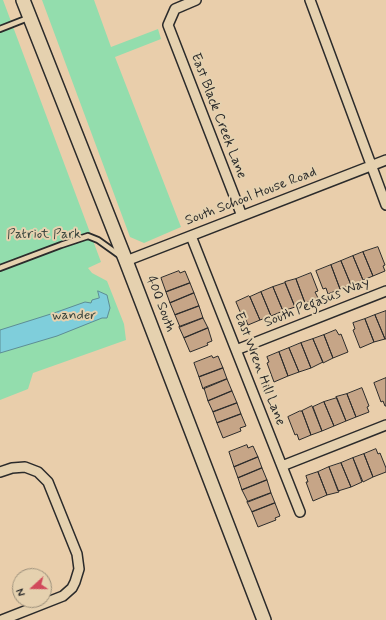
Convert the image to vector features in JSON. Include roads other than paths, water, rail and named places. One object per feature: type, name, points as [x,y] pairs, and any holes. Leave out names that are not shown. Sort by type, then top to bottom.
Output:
[{"type":"street","name":"400 South","points":[[23,0],[126,261],[264,620]]},
{"type":"street","name":"East Black Creek Lane","points":[[196,0],[175,9],[168,25],[242,216]]},
{"type":"street","points":[[310,0],[386,205]]},
{"type":"street","name":"South School House Road","points":[[126,261],[386,160]]},
{"type":"street","name":"East Wren Hill Lane","points":[[191,236],[300,512]]},
{"type":"street","name":"South Pegasus Way","points":[[236,350],[386,291]]},
{"type":"street","points":[[282,466],[386,425]]},
{"type":"street","points":[[0,472],[18,467],[32,469],[44,477],[48,482],[77,554],[79,569],[72,588],[63,596],[2,620]]},
{"type":"lane","points":[[0,29],[29,17]]},
{"type":"lane","points":[[0,268],[88,236],[98,240],[126,261]]},
{"type":"water","points":[[98,291],[107,295],[110,308],[107,318],[102,318],[57,336],[0,353],[0,330],[85,302],[91,303],[92,300],[99,298]]},
{"type":"park label","name":"Patriot Park","points":[[44,235]]},
{"type":"park label","name":"wander","points":[[74,316]]}]
